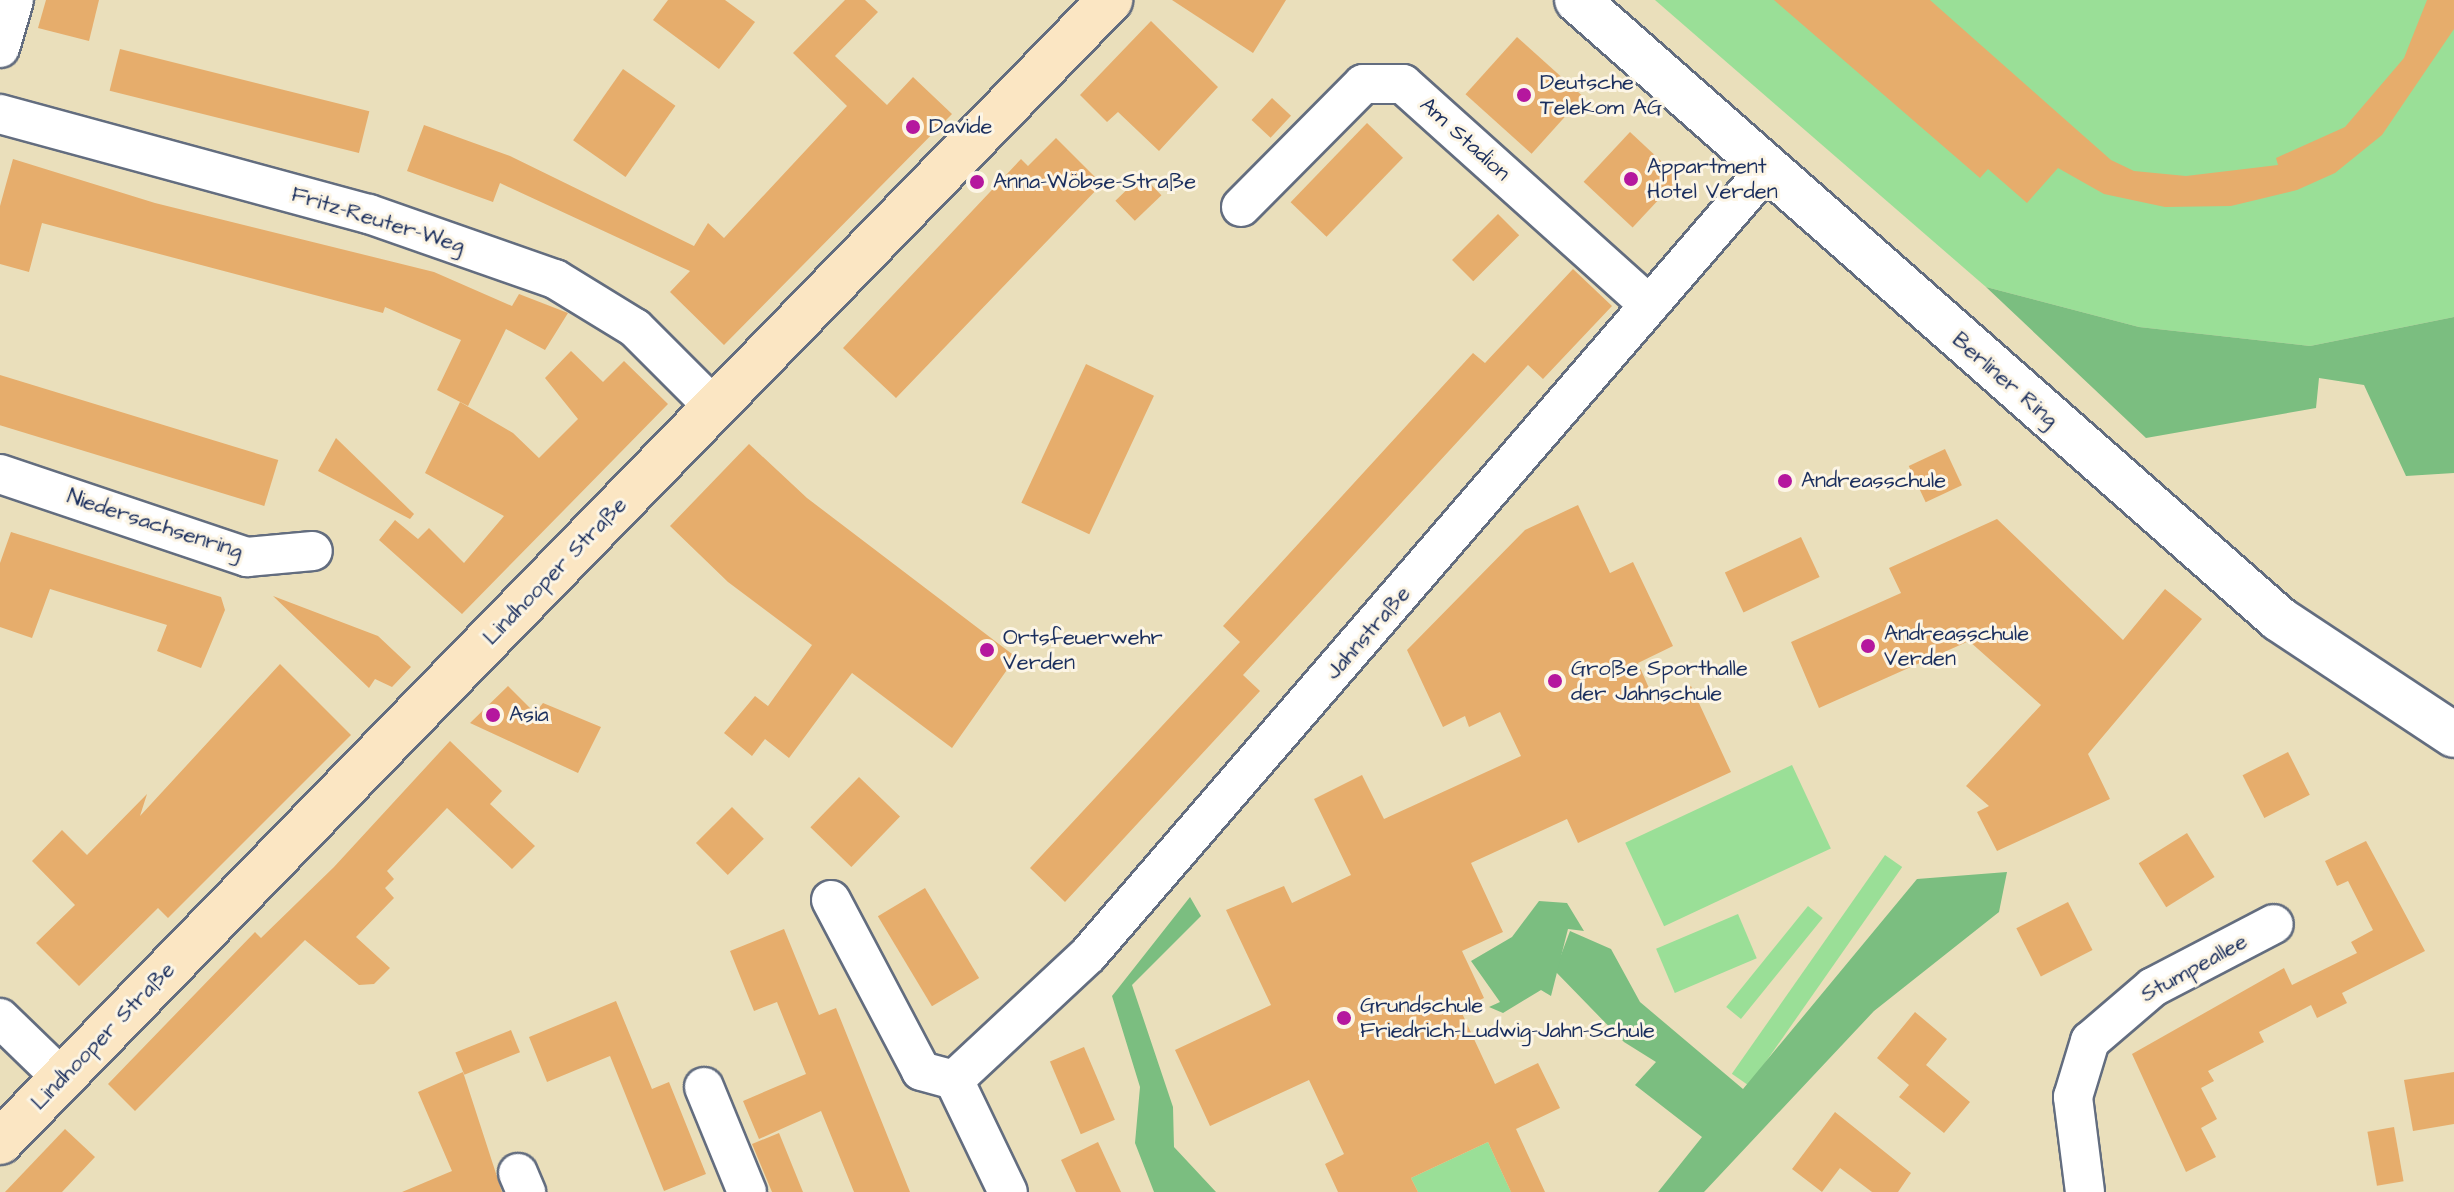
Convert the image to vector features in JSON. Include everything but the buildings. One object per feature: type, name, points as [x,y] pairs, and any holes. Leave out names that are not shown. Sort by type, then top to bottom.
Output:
[{"type":"main road","name":"Lindhooper Straße","points":[[0,1142],[1110,0]]},
{"type":"street","points":[[0,48],[14,0]]},
{"type":"street","name":"Berliner Ring","points":[[1577,0],[1766,170],[2279,619],[2454,735]]},
{"type":"street","name":"Am Stadion","points":[[1241,207],[1363,84],[1403,84],[1649,305]]},
{"type":"street","name":"Fritz-Reuter-Weg","points":[[0,114],[369,214],[555,279],[635,328],[714,407]]},
{"type":"street","name":"Jahnstraße","points":[[954,1080],[1088,955],[1766,170]]},
{"type":"street","name":"Niedersachsenring","points":[[0,474],[247,557],[313,551]]},
{"type":"street","points":[[831,900],[921,1071],[954,1080],[1008,1192]]},
{"type":"street","name":"Stumpeallee","points":[[2083,1191],[2073,1097],[2090,1041],[2153,987],[2274,924]]},
{"type":"street","points":[[0,1018],[62,1078]]},
{"type":"street","points":[[704,1087],[747,1192]]},
{"type":"green space","points":[[1655,0],[2454,0],[2454,317],[2310,346],[2139,327],[1986,287]]},
{"type":"green space","points":[[1986,287],[2139,327],[2310,346],[2454,317],[2454,473],[2406,476],[2364,385],[2319,378],[2316,408],[2146,438]]},
{"type":"green space","points":[[1792,765],[1831,848],[1664,926],[1625,843]]},
{"type":"green space","points":[[1885,855],[1902,867],[1749,1086],[1732,1074]]},
{"type":"green space","points":[[2007,872],[1999,912],[1874,1011],[1704,1192],[1658,1192],[1702,1137],[1635,1085],[1656,1062],[1624,1042],[1555,971],[1570,931],[1611,949],[1640,1002],[1743,1089],[1917,879]]},
{"type":"green space","points":[[1190,897],[1201,916],[1132,985],[1173,1107],[1174,1147],[1216,1192],[1154,1192],[1135,1143],[1140,1087],[1112,996]]},
{"type":"green space","points":[[1539,901],[1567,903],[1584,931],[1568,929],[1551,996],[1541,990],[1503,1013],[1489,1007],[1500,1002],[1471,961],[1512,937]]},
{"type":"green space","points":[[1808,906],[1823,918],[1741,1019],[1726,1007]]},
{"type":"green space","points":[[1738,914],[1757,958],[1675,993],[1656,949]]},
{"type":"green space","points":[[1488,1142],[1511,1192],[1418,1192],[1411,1178]]},
{"type":"place","name":"Deutsche Telekom AG","points":[[1524,95]]},
{"type":"place","name":"Davide","points":[[913,127]]},
{"type":"place","name":"Appartment Hotel Verden","points":[[1631,179]]},
{"type":"place","name":"Anna-Wöbse-Straße","points":[[977,182]]},
{"type":"place","name":"Andreasschule","points":[[1785,481]]},
{"type":"place","name":"Andreasschule Verden","points":[[1868,646]]},
{"type":"place","name":"Ortsfeuerwehr Verden","points":[[987,650]]},
{"type":"place","name":"Große Sporthalle der Jahnschule","points":[[1555,681]]},
{"type":"place","name":"Asia","points":[[493,715]]},
{"type":"place","name":"Grundschule Friedrich-Ludwig-Jahn-Schule","points":[[1344,1018]]}]
